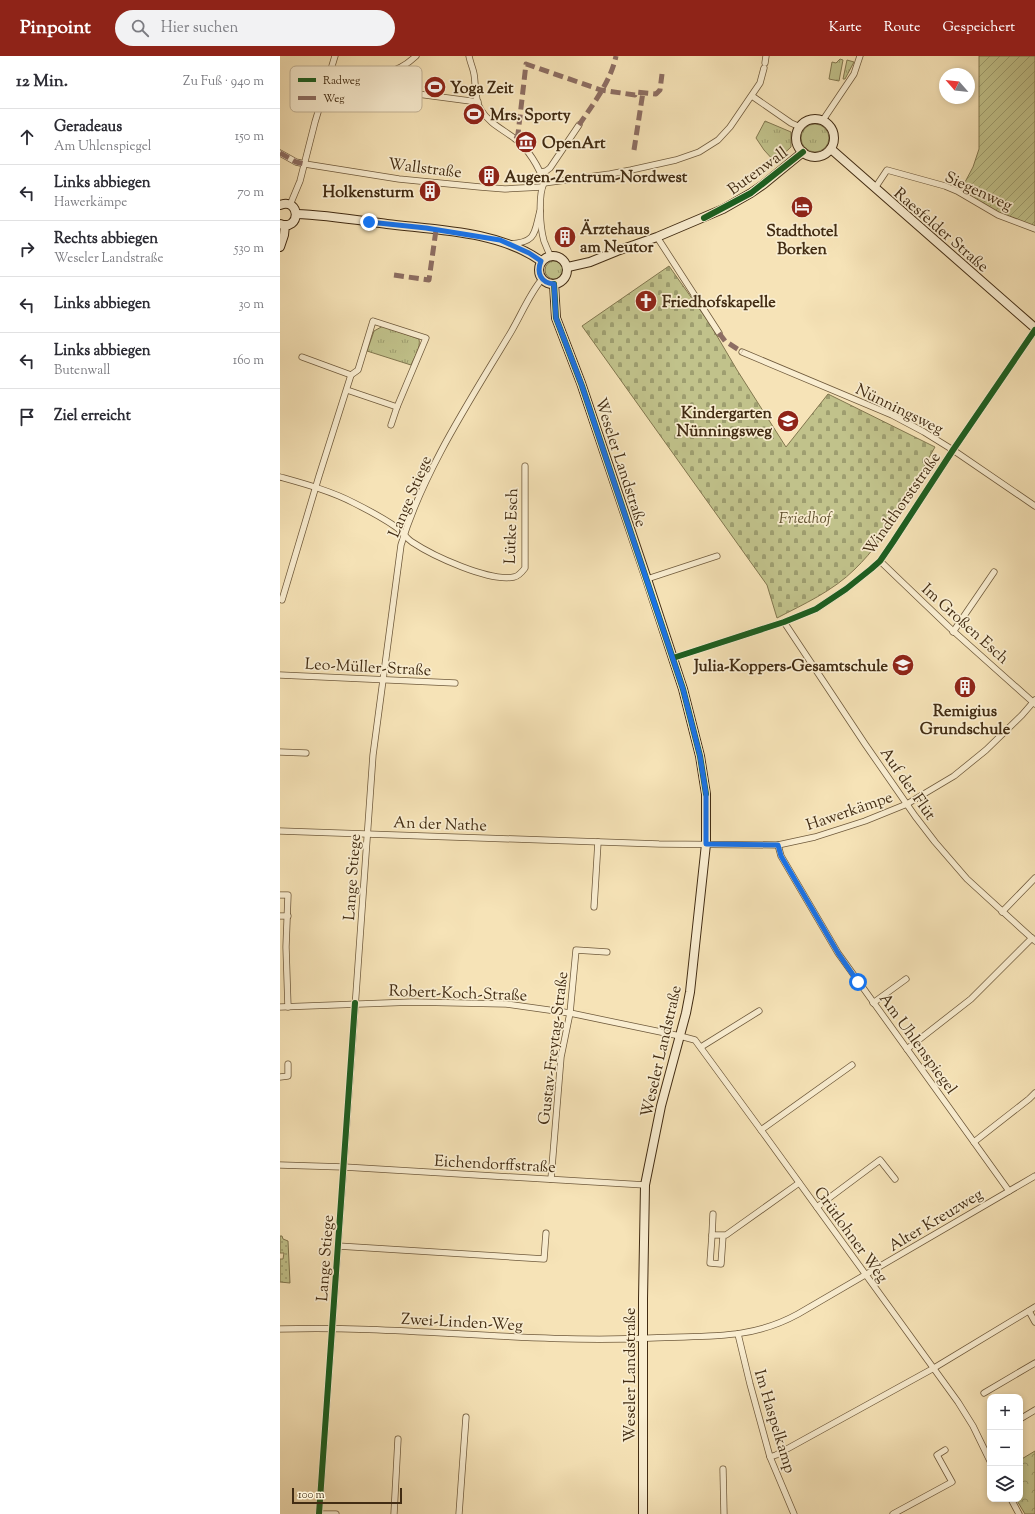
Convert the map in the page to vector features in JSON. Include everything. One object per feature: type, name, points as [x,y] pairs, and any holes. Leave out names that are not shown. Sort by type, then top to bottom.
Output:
[{"type":"street","points":[[333,66],[335,56]]},
{"type":"street","points":[[402,66],[416,56]]},
{"type":"street","points":[[469,56],[474,74],[478,102],[483,114],[496,126],[516,139],[538,164],[542,172],[543,185],[541,207],[534,233],[531,238],[522,243],[510,244]]},
{"type":"street","name":"Wallstraße","points":[[280,153],[296,162],[305,164],[399,179],[505,189],[543,185],[631,170],[676,160],[699,152],[718,140],[726,132],[760,83],[766,56]]},
{"type":"street","points":[[823,120],[854,74],[860,56]]},
{"type":"street","points":[[422,95],[478,102]]},
{"type":"street","points":[[752,96],[800,127]]},
{"type":"street","points":[[290,205],[300,181],[318,112]]},
{"type":"street","points":[[810,120],[823,120],[833,129],[834,143],[827,153],[818,157],[812,157],[799,148],[796,137],[800,127],[810,120]]},
{"type":"street","points":[[542,172],[550,168],[579,125]]},
{"type":"street","name":"Raesfelder Straße","points":[[831,149],[1035,329]]},
{"type":"street","name":"Butenwall","points":[[568,268],[590,262],[658,237],[704,218],[751,193],[803,152]]},
{"type":"street","name":"Siegenweg","points":[[875,188],[887,170],[958,191],[998,215],[1035,229]]},
{"type":"street","points":[[280,206],[284,204],[290,205],[294,208],[296,214],[293,222],[282,224],[284,235],[280,247]]},
{"type":"street","points":[[541,207],[544,240],[550,255]]},
{"type":"street","points":[[296,214],[426,228],[500,240],[529,253],[541,261]]},
{"type":"street","points":[[658,237],[719,333]]},
{"type":"street","points":[[550,255],[555,255],[563,259],[568,268],[568,272],[564,280],[554,284],[550,284],[542,280],[539,270],[541,261],[550,255]]},
{"type":"street","name":"Lange Stiege","points":[[319,1514],[373,755],[401,545],[404,534],[424,486],[447,441],[542,280]]},
{"type":"street","name":"Weseler Landstraße","points":[[554,284],[556,318],[581,383],[683,689],[700,756],[706,794],[706,844],[690,992],[661,1106],[645,1185],[643,1514]]},
{"type":"street","points":[[282,600],[347,390],[352,375],[358,370],[373,321],[426,338],[391,425]]},
{"type":"street","name":"Windthorststraße","points":[[673,658],[784,622],[816,609],[846,589],[880,561],[1035,329]]},
{"type":"street","name":"Nünningsweg","points":[[742,352],[892,415],[953,450],[1035,506]]},
{"type":"street","points":[[302,357],[352,375]]},
{"type":"street","points":[[347,390],[397,407]]},
{"type":"street","name":"Lütke Esch","points":[[280,477],[316,487],[354,503],[396,527],[411,541],[441,558],[474,572],[490,576],[514,577],[521,574],[525,568],[526,559],[524,466]]},
{"type":"street","points":[[647,579],[716,556]]},
{"type":"street","name":"Im Großen Esch","points":[[880,561],[953,632],[1034,702]]},
{"type":"street","points":[[953,632],[994,572]]},
{"type":"street","name":"Auf der Flüt","points":[[784,622],[907,804],[952,863],[1033,940]]},
{"type":"street","name":"Leo-Müller-Straße","points":[[280,675],[456,682]]},
{"type":"street","name":"Hawerkämpe","points":[[706,844],[778,845],[815,837],[866,821],[907,804],[954,776],[976,758],[1034,702]]},
{"type":"street","points":[[280,752],[306,753]]},
{"type":"street","name":"An der Nathe","points":[[280,831],[598,842],[706,844]]},
{"type":"street","points":[[594,907],[598,842]]},
{"type":"street","name":"Am Uhlenspiegel","points":[[778,845],[781,856],[835,948],[1009,1191]]},
{"type":"street","points":[[1002,912],[1035,878]]},
{"type":"street","points":[[280,895],[288,896],[286,947],[288,1006]]},
{"type":"street","points":[[280,916],[288,916]]},
{"type":"street","points":[[907,1049],[971,999],[1033,940]]},
{"type":"street","name":"Gustav-Freytag-Straße","points":[[550,1179],[561,1057],[570,1013],[576,950],[607,952]]},
{"type":"street","points":[[874,1003],[906,979]]},
{"type":"street","name":"Robert-Koch-Straße","points":[[280,1007],[440,1001],[490,1003],[525,1006],[570,1013],[680,1036]]},
{"type":"street","points":[[701,1047],[759,1011]]},
{"type":"street","name":"Grütlohner Weg","points":[[680,1036],[695,1040],[762,1130],[958,1402],[973,1426],[987,1455]]},
{"type":"street","points":[[280,1077],[288,1076],[288,1064]]},
{"type":"street","points":[[762,1130],[852,1065]]},
{"type":"street","points":[[974,1142],[1035,1093]]},
{"type":"street","points":[[817,1207],[880,1160],[895,1179]]},
{"type":"street","name":"Eichendorffstraße","points":[[280,1165],[344,1167],[645,1185]]},
{"type":"street","name":"Alter Kreuzweg","points":[[643,1338],[704,1337],[738,1334],[765,1328],[791,1318],[1035,1176]]},
{"type":"street","points":[[712,1235],[726,1235],[799,1183]]},
{"type":"street","points":[[713,1214],[710,1263],[721,1264],[723,1236]]},
{"type":"street","points":[[338,1246],[544,1259],[546,1233]]},
{"type":"street","points":[[770,1457],[934,1368],[1035,1307]]},
{"type":"street","points":[[1029,1311],[1035,1322]]},
{"type":"street","name":"Zwei-Linden-Weg","points":[[280,1329],[332,1328],[546,1338],[643,1338]]},
{"type":"street","name":"Im Haspelkamp","points":[[738,1334],[770,1457],[794,1514]]},
{"type":"street","points":[[984,1393],[1035,1364]]},
{"type":"street","points":[[1023,1417],[1035,1410]]},
{"type":"street","points":[[459,1514],[466,1417]]},
{"type":"street","points":[[394,1514],[398,1439]]},
{"type":"street","points":[[893,1514],[952,1482],[937,1455],[945,1450]]},
{"type":"street","points":[[723,1469],[724,1514]]},
{"type":"street","points":[[1013,1502],[1019,1514]]},
{"type":"street","points":[[319,1514],[336,1514]]},
{"type":"green space","points":[[979,56],[1035,56],[1035,227],[998,212],[967,195],[969,190],[964,184],[973,167],[979,149]]},
{"type":"green space","points":[[840,59],[843,60],[839,81],[829,79],[832,62],[836,63]]},
{"type":"green space","points":[[847,60],[854,62],[845,79],[843,79]]},
{"type":"green space","points":[[765,121],[791,132],[791,147],[775,162],[756,138]]},
{"type":"green space","points":[[815,124],[825,128],[829,138],[825,148],[815,152],[805,148],[801,138],[805,128]]},
{"type":"green space","points":[[554,261],[560,264],[563,270],[560,276],[554,279],[548,276],[545,270],[548,264]]},
{"type":"green space","name":"Friedhof","points":[[669,266],[710,324],[737,370],[786,447],[828,394],[935,447],[899,511],[868,556],[837,584],[777,618],[767,585],[582,326]]},
{"type":"green space","points":[[383,326],[419,339],[418,349],[411,365],[367,351],[374,331]]},
{"type":"green space","points":[[280,1236],[288,1241],[290,1283],[280,1282],[280,1259],[283,1259],[284,1253],[280,1253]]},
{"type":"green space","points":[[1035,1451],[1035,1514],[1025,1514],[1018,1502],[1023,1502],[1023,1458]]},
{"type":"marked path","points":[[579,125],[596,101],[606,83],[614,65],[616,56]]},
{"type":"marked path","points":[[516,139],[518,134],[526,64],[601,90],[635,95],[636,92],[656,94],[660,90],[662,74]]},
{"type":"marked path","points":[[634,150],[643,92]]},
{"type":"marked path","points":[[280,153],[296,162],[305,164]]},
{"type":"marked path","points":[[394,275],[429,280],[436,230]]},
{"type":"marked path","points":[[719,333],[725,341],[742,352]]},
{"type":"cycle path","points":[[704,218],[751,193],[803,152]]},
{"type":"cycle path","points":[[554,284],[556,318],[582,386],[683,689],[700,756],[706,794]]},
{"type":"cycle path","points":[[673,658],[784,622],[816,609],[846,589],[880,561],[953,450],[1035,330]]},
{"type":"cycle path","points":[[319,1514],[355,1003]]},
{"type":"place","name":"Yoga Zeit","points":[[435,87]]},
{"type":"place","name":"Mrs. Sporty","points":[[474,114]]},
{"type":"place","name":"OpenArt","points":[[526,142]]},
{"type":"place","name":"Augen-Zentrum-Nordwest","points":[[489,176]]},
{"type":"place","name":"Holkensturm","points":[[430,191]]},
{"type":"place","name":"Stadthotel Borken","points":[[802,207]]},
{"type":"place","name":"Ärztehaus am Neutor","points":[[565,237]]},
{"type":"place","name":"Friedhofskapelle","points":[[646,301]]},
{"type":"place","name":"Kindergarten Nünningsweg","points":[[788,421]]},
{"type":"place","name":"Julia-Koppers-Gesamtschule","points":[[903,665]]},
{"type":"place","name":"Remigius Grundschule","points":[[965,687]]},
{"type":"route","points":[[369,222],[426,228],[500,240],[529,253],[541,261],[539,266],[540,275],[542,280],[550,284],[554,284],[556,318],[581,383],[683,689],[700,756],[706,794],[706,844],[778,845],[781,856],[828,937],[858,982]]}]
